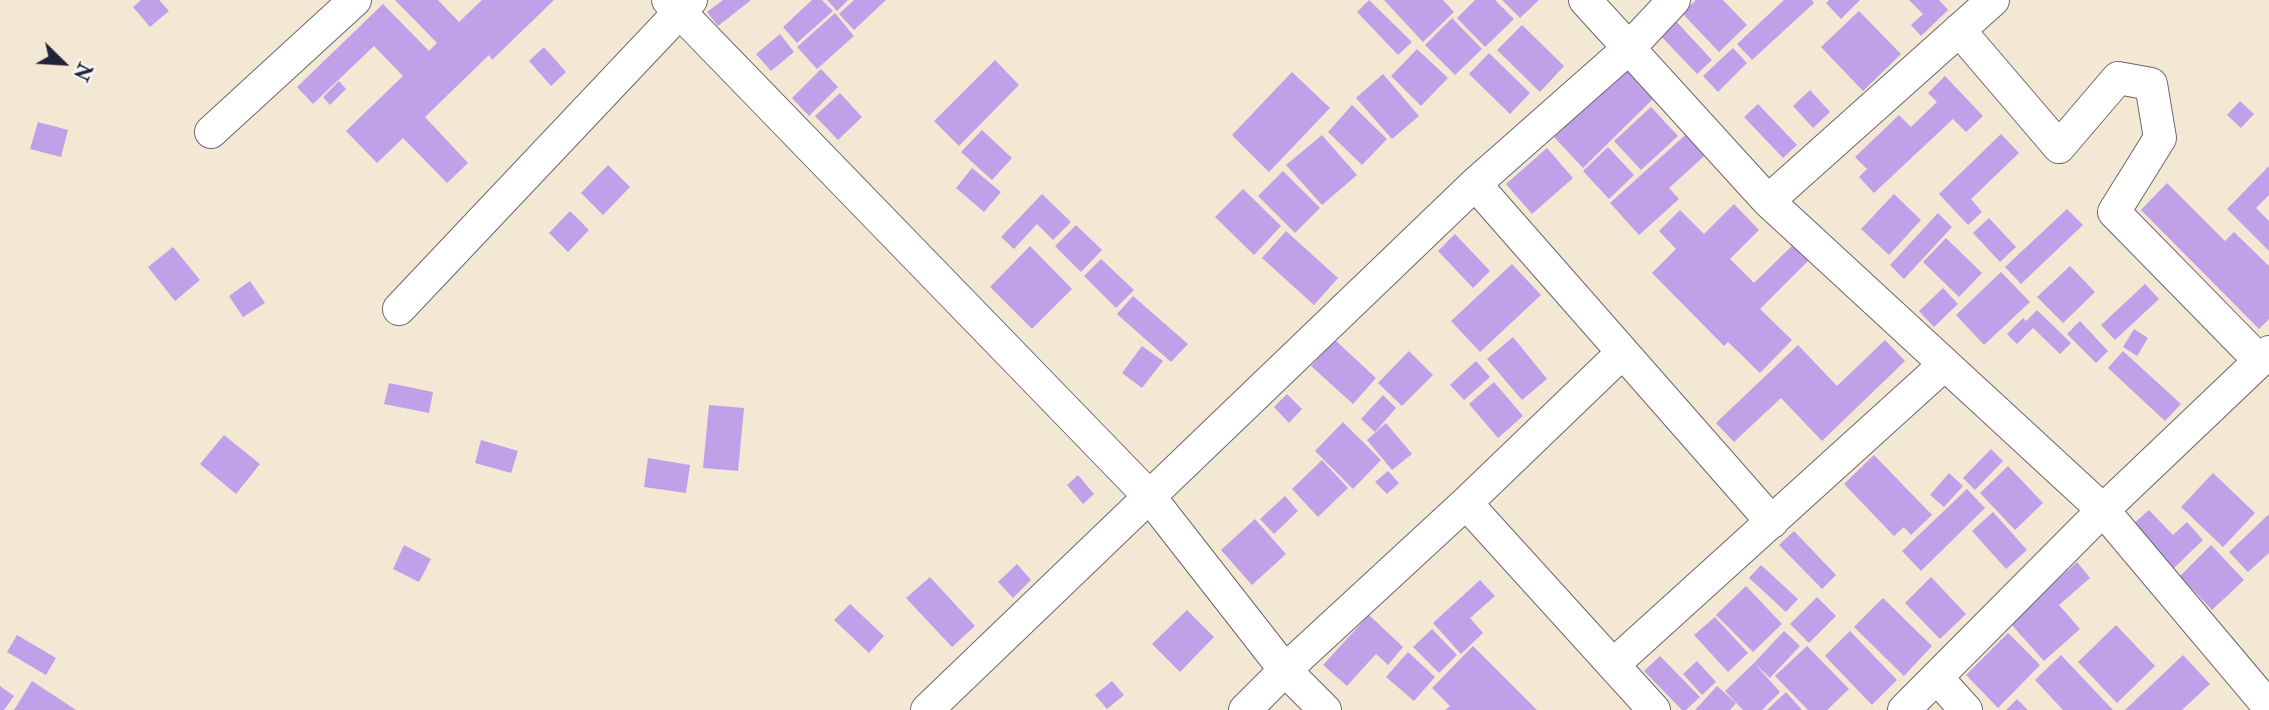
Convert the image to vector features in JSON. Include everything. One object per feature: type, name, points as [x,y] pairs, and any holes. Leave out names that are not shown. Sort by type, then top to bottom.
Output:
[{"type":"street","points":[[211,132],[355,0]]},
{"type":"street","points":[[1586,0],[1768,201],[2103,510],[2263,687]]},
{"type":"street","points":[[927,710],[1475,184],[1629,48],[1674,0]]},
{"type":"street","points":[[1768,201],[1993,0]]},
{"type":"street","points":[[399,309],[679,4],[1149,496],[1285,670],[1325,710]]},
{"type":"street","points":[[1904,710],[2103,510],[2264,356],[2114,212],[2160,138],[2151,84],[2118,78],[2059,146],[1959,30]]},
{"type":"street","points":[[1475,184],[1772,522]]},
{"type":"street","points":[[1245,710],[1622,352]]},
{"type":"street","points":[[1614,664],[1944,365]]},
{"type":"street","points":[[1466,503],[1654,710]]},
{"type":"street","points":[[1937,678],[1966,710]]},
{"type":"building","points":[[141,0],[159,0],[169,11],[150,27],[133,7]]},
{"type":"building","points":[[395,0],[438,0],[459,22],[482,0],[554,0],[492,60],[489,55],[425,117],[468,163],[447,183],[403,138],[377,163],[346,131],[403,76],[374,46],[313,104],[297,87],[383,4],[429,51],[437,43]]},
{"type":"building","points":[[723,0],[751,0],[718,26],[707,12]]},
{"type":"building","points":[[812,0],[822,0],[833,11],[797,43],[783,27]]},
{"type":"building","points":[[827,0],[848,0],[837,11]]},
{"type":"building","points":[[854,0],[886,0],[854,30],[839,14]]},
{"type":"building","points":[[1369,0],[1412,42],[1398,55],[1357,12]]},
{"type":"building","points":[[1384,0],[1443,0],[1454,12],[1423,42]]},
{"type":"building","points":[[1475,0],[1495,0],[1514,19],[1485,47],[1457,18]]},
{"type":"building","points":[[1502,0],[1539,0],[1520,18]]},
{"type":"building","points":[[1696,0],[1723,0],[1747,25],[1719,52],[1682,13]]},
{"type":"building","points":[[1784,0],[1812,0],[1814,3],[1752,60],[1737,44]]},
{"type":"building","points":[[1829,0],[1860,0],[1841,19],[1826,3]]},
{"type":"building","points":[[1909,0],[1939,0],[1948,10],[1921,36],[1911,25],[1923,14]]},
{"type":"building","points":[[1859,11],[1901,54],[1863,91],[1821,47]]},
{"type":"building","points":[[835,13],[854,36],[817,69],[797,47]]},
{"type":"building","points":[[1452,18],[1482,49],[1455,75],[1425,45]]},
{"type":"building","points":[[1674,19],[1712,60],[1697,74],[1659,34]]},
{"type":"building","points":[[1522,25],[1564,66],[1540,92],[1497,50]]},
{"type":"building","points":[[780,34],[794,52],[771,71],[756,54]]},
{"type":"building","points":[[544,47],[566,72],[551,86],[529,61]]},
{"type":"building","points":[[1733,48],[1747,63],[1718,92],[1703,76]]},
{"type":"building","points":[[1417,49],[1448,78],[1421,106],[1391,76]]},
{"type":"building","points":[[1489,53],[1530,93],[1510,114],[1469,74]]},
{"type":"building","points":[[995,60],[1019,85],[959,146],[934,121]]},
{"type":"building","points":[[1628,64],[1658,94],[1583,168],[1554,137]]},
{"type":"building","points":[[821,69],[838,87],[809,116],[792,98]]},
{"type":"building","points":[[1292,72],[1330,108],[1269,172],[1232,135]]},
{"type":"building","points":[[1383,74],[1419,116],[1392,139],[1356,98]]},
{"type":"building","points":[[1945,76],[1983,116],[1966,132],[1953,119],[1874,193],[1859,177],[1867,169],[1855,157],[1899,115],[1911,127],[1937,102],[1928,93]]},
{"type":"building","points":[[339,81],[346,89],[330,105],[323,97]]},
{"type":"building","points":[[1810,90],[1830,112],[1813,128],[1793,106]]},
{"type":"building","points":[[840,93],[862,117],[838,140],[815,116]]},
{"type":"building","points":[[2240,101],[2254,114],[2241,128],[2227,115]]},
{"type":"building","points":[[1758,104],[1797,145],[1783,158],[1744,117]]},
{"type":"building","points":[[1352,105],[1387,139],[1362,165],[1328,132]]},
{"type":"building","points":[[1651,107],[1678,136],[1641,170],[1614,141]]},
{"type":"building","points":[[38,122],[68,130],[61,157],[30,149]]},
{"type":"building","points":[[1692,129],[1711,150],[1669,188],[1679,199],[1639,235],[1610,203]]},
{"type":"building","points":[[982,130],[1012,158],[992,180],[961,152]]},
{"type":"building","points":[[2001,134],[2019,153],[1971,199],[1982,212],[1968,225],[1939,194]]},
{"type":"building","points":[[1322,135],[1357,175],[1322,205],[1286,165]]},
{"type":"building","points":[[1608,147],[1634,175],[1609,199],[1583,171]]},
{"type":"building","points":[[1547,148],[1573,178],[1532,214],[1506,184]]},
{"type":"building","points":[[608,165],[630,187],[603,215],[581,193]]},
{"type":"building","points":[[2269,166],[2269,195],[2256,208],[2269,221],[2269,251],[2227,209]]},
{"type":"building","points":[[972,168],[1001,192],[984,212],[956,188]]},
{"type":"building","points":[[1283,171],[1320,208],[1295,233],[1258,196]]},
{"type":"building","points":[[2167,183],[2225,241],[2234,232],[2269,266],[2269,319],[2259,329],[2141,210]]},
{"type":"building","points":[[1243,189],[1281,226],[1254,255],[1215,217]]},
{"type":"building","points":[[1042,194],[1071,222],[1053,240],[1037,224],[1014,249],[1001,237]]},
{"type":"building","points":[[1894,194],[1921,220],[1889,255],[1861,229]]},
{"type":"building","points":[[1734,204],[1759,230],[1730,259],[1754,283],[1795,243],[1810,259],[1760,309],[1792,340],[1760,373],[1728,342],[1724,346],[1652,273],[1676,249],[1659,231],[1680,210],[1704,234]]},
{"type":"building","points":[[2067,209],[2083,225],[2021,284],[2005,267]]},
{"type":"building","points":[[570,211],[589,230],[568,252],[549,233]]},
{"type":"building","points":[[1938,213],[1952,227],[1904,279],[1890,265]]},
{"type":"building","points":[[1989,218],[2016,247],[2000,262],[1973,233]]},
{"type":"building","points":[[1076,225],[1102,250],[1081,272],[1055,246]]},
{"type":"building","points":[[1286,231],[1338,278],[1314,305],[1262,258]]},
{"type":"building","points":[[1455,234],[1490,271],[1473,288],[1438,251]]},
{"type":"building","points":[[1946,238],[1982,273],[1959,297],[1923,262]]},
{"type":"building","points":[[1030,246],[1072,289],[1032,329],[990,287]]},
{"type":"building","points":[[173,247],[200,280],[175,301],[148,267]]},
{"type":"building","points":[[1101,259],[1134,290],[1116,308],[1084,276]]},
{"type":"building","points":[[1512,264],[1541,295],[1480,352],[1451,321]]},
{"type":"building","points":[[2070,266],[2095,292],[2063,323],[2037,297]]},
{"type":"building","points":[[2001,272],[2030,302],[1984,345],[1956,315]]},
{"type":"building","points":[[250,281],[265,303],[243,317],[229,296]]},
{"type":"building","points":[[2145,284],[2159,299],[2115,340],[2101,325]]},
{"type":"building","points":[[1943,288],[1958,304],[1934,327],[1919,311]]},
{"type":"building","points":[[1133,296],[1188,344],[1171,362],[1117,314]]},
{"type":"building","points":[[2037,310],[2071,343],[2060,354],[2033,328],[2017,344],[2007,334],[2023,318],[2026,321]]},
{"type":"building","points":[[2080,321],[2108,351],[2096,363],[2067,334]]},
{"type":"building","points":[[2134,329],[2148,338],[2137,356],[2123,347]]},
{"type":"building","points":[[1513,337],[1547,379],[1522,400],[1487,359]]},
{"type":"building","points":[[1335,340],[1376,378],[1353,404],[1311,366]]},
{"type":"building","points":[[1885,340],[1905,361],[1822,441],[1781,398],[1734,442],[1716,423],[1798,345],[1837,386]]},
{"type":"building","points":[[1142,346],[1163,361],[1142,388],[1122,373]]},
{"type":"building","points":[[1409,351],[1433,375],[1402,406],[1378,383]]},
{"type":"building","points":[[2123,351],[2181,404],[2165,421],[2108,368]]},
{"type":"building","points":[[1476,361],[1490,377],[1464,400],[1450,385]]},
{"type":"building","points":[[1494,382],[1523,416],[1498,438],[1469,404]]},
{"type":"building","points":[[389,383],[433,392],[429,413],[384,404]]},
{"type":"building","points":[[1287,394],[1302,409],[1289,423],[1274,407]]},
{"type":"building","points":[[1383,395],[1396,408],[1375,432],[1361,419]]},
{"type":"building","points":[[709,405],[744,408],[738,471],[703,468]]},
{"type":"building","points":[[1343,422],[1381,460],[1353,489],[1315,451]]},
{"type":"building","points":[[1386,423],[1412,454],[1392,470],[1367,440]]},
{"type":"building","points":[[224,435],[260,464],[236,494],[200,464]]},
{"type":"building","points":[[481,440],[518,451],[511,473],[475,463]]},
{"type":"building","points":[[1991,449],[2003,461],[1975,490],[1963,478]]},
{"type":"building","points":[[1874,455],[1932,515],[1911,535],[1904,527],[1894,536],[1844,484]]},
{"type":"building","points":[[648,458],[690,465],[686,493],[644,487]]},
{"type":"building","points":[[1322,460],[1348,488],[1318,517],[1292,489]]},
{"type":"building","points":[[2008,466],[2043,503],[2015,530],[1980,493]]},
{"type":"building","points":[[1388,471],[1399,483],[1387,494],[1375,482]]},
{"type":"building","points":[[1949,473],[1963,486],[1944,507],[1930,495]]},
{"type":"building","points":[[2213,473],[2255,513],[2223,547],[2181,507]]},
{"type":"building","points":[[1078,475],[1094,494],[1083,504],[1067,485]]},
{"type":"building","points":[[1967,489],[1985,508],[1921,571],[1902,551]]},
{"type":"building","points":[[1285,496],[1298,511],[1274,534],[1260,519]]},
{"type":"building","points":[[2149,510],[2173,535],[2187,522],[2203,540],[2173,569],[2132,525]]},
{"type":"building","points":[[1993,512],[2027,550],[2006,569],[1972,531]]},
{"type":"building","points":[[2269,514],[2269,553],[2248,572],[2229,552]]},
{"type":"building","points":[[1255,519],[1286,554],[1252,585],[1221,550]]},
{"type":"building","points":[[1794,531],[1836,575],[1822,589],[1779,545]]},
{"type":"building","points":[[404,545],[431,559],[419,582],[393,569]]},
{"type":"building","points":[[2211,545],[2244,580],[2212,610],[2180,576]]},
{"type":"building","points":[[2077,562],[2090,578],[2059,605],[2080,629],[2044,661],[2010,623]]},
{"type":"building","points":[[1017,564],[1031,580],[1013,598],[998,582]]},
{"type":"building","points":[[1761,565],[1798,599],[1786,612],[1749,578]]},
{"type":"building","points":[[930,577],[975,626],[952,647],[906,598]]},
{"type":"building","points":[[1931,577],[1966,614],[1940,639],[1905,603]]},
{"type":"building","points":[[1480,580],[1495,596],[1470,618],[1483,633],[1461,654],[1433,623]]},
{"type":"building","points":[[1746,586],[1782,624],[1753,652],[1716,615]]},
{"type":"building","points":[[1817,597],[1836,616],[1809,643],[1790,624]]},
{"type":"building","points":[[1883,598],[1932,646],[1904,676],[1854,627]]},
{"type":"building","points":[[850,604],[884,636],[869,653],[834,620]]},
{"type":"building","points":[[1187,610],[1214,637],[1180,672],[1152,644]]},
{"type":"building","points":[[1369,615],[1403,647],[1388,665],[1376,654],[1347,686],[1323,665]]},
{"type":"building","points":[[1715,617],[1748,653],[1728,672],[1694,635]]},
{"type":"building","points":[[2116,625],[2155,666],[2117,703],[2078,662]]},
{"type":"building","points":[[1432,629],[1457,655],[1439,673],[1413,647]]},
{"type":"building","points":[[1784,631],[1800,646],[1770,678],[1754,663]]},
{"type":"building","points":[[1850,631],[1897,680],[1872,705],[1825,656]]},
{"type":"building","points":[[2008,633],[2040,665],[1998,708],[1966,675]]},
{"type":"building","points":[[17,635],[56,658],[46,675],[7,652]]},
{"type":"building","points":[[1473,646],[1537,710],[1445,710],[1450,706],[1432,688]]},
{"type":"building","points":[[1807,646],[1849,689],[1827,710],[1808,710],[1775,676]]},
{"type":"building","points":[[1408,652],[1435,677],[1414,701],[1386,677]]},
{"type":"building","points":[[2061,655],[2113,710],[2063,710],[2035,680]]},
{"type":"building","points":[[2183,655],[2210,684],[2182,710],[2125,710]]},
{"type":"building","points":[[1660,656],[1700,697],[1686,710],[1682,710],[1644,671]]},
{"type":"building","points":[[1697,661],[1716,682],[1702,695],[1683,674]]},
{"type":"building","points":[[1754,663],[1780,692],[1762,710],[1743,710],[1725,691]]},
{"type":"building","points":[[32,681],[76,710],[14,710]]},
{"type":"building","points":[[1112,681],[1124,695],[1107,709],[1095,695]]},
{"type":"building","points":[[0,686],[14,696],[4,710],[0,710]]},
{"type":"building","points":[[1717,686],[1736,703],[1730,710],[1695,710]]},
{"type":"building","points":[[1786,692],[1802,710],[1767,710]]},
{"type":"building","points":[[2017,699],[2028,710],[2006,710]]}]
